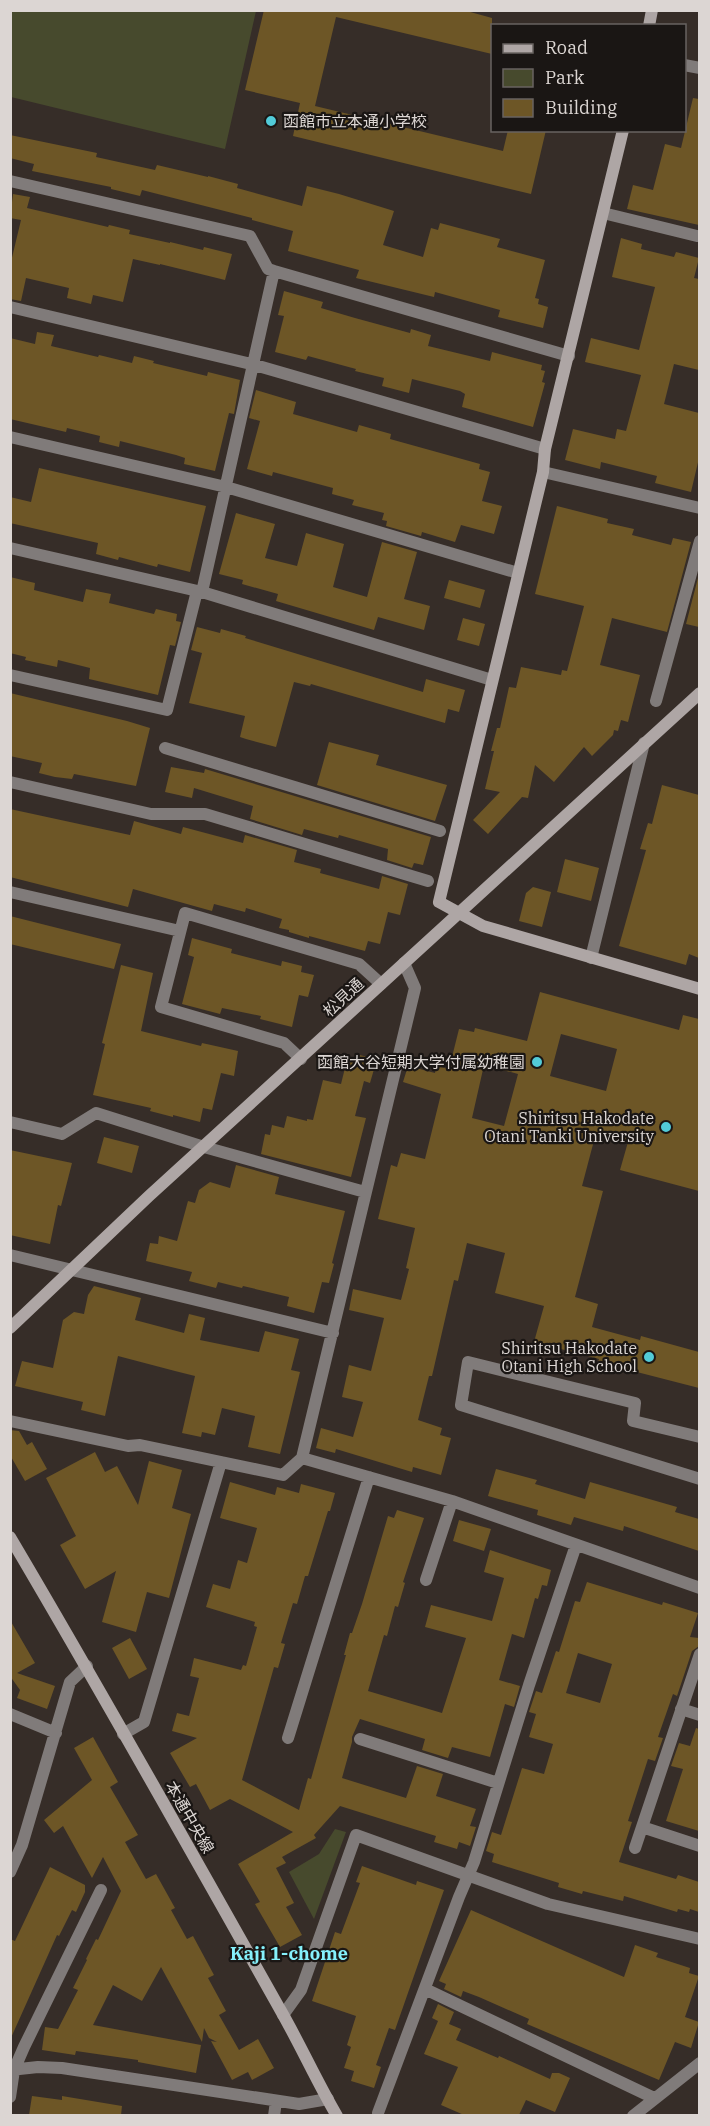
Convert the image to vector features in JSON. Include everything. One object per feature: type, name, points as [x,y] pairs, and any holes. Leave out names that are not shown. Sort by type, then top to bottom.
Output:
[{"type":"street","points":[[623,132],[545,449],[543,472],[439,902],[483,926],[699,989]]},
{"type":"street","points":[[10,181],[250,236],[268,268],[274,271],[569,356]]},
{"type":"street","points":[[603,213],[697,237]]},
{"type":"street","points":[[10,675],[167,710],[226,487],[255,365],[274,271]]},
{"type":"street","points":[[10,307],[255,365],[545,449]]},
{"type":"street","points":[[10,437],[226,487],[518,573]]},
{"type":"street","points":[[543,472],[699,508]]},
{"type":"street","points":[[656,701],[699,541]]},
{"type":"street","points":[[10,548],[200,592],[492,680]]},
{"type":"street","name":"松見通","points":[[10,1328],[458,912],[699,693]]},
{"type":"street","points":[[591,958],[644,743]]},
{"type":"street","points":[[165,748],[440,831]]},
{"type":"street","points":[[10,782],[151,814],[205,814],[428,881]]},
{"type":"street","points":[[10,892],[180,932]]},
{"type":"street","points":[[301,1059],[284,1043],[161,1007],[185,913],[359,964],[381,984]]},
{"type":"street","points":[[10,1420],[128,1446],[140,1444],[283,1475],[302,1458],[415,988],[404,963]]},
{"type":"street","points":[[10,1122],[62,1134],[96,1113],[204,1147],[365,1192]]},
{"type":"street","points":[[10,1255],[333,1333]]},
{"type":"street","points":[[699,1437],[633,1421],[635,1403],[468,1362],[461,1405],[699,1479]]},
{"type":"street","points":[[302,1458],[452,1501],[699,1588]]},
{"type":"street","points":[[123,1734],[144,1722],[221,1462]]},
{"type":"street","points":[[288,1738],[369,1477]]},
{"type":"street","points":[[426,1580],[452,1501]]},
{"type":"street","name":"本通中央線","points":[[10,1537],[87,1666],[338,2115]]},
{"type":"street","points":[[378,2115],[468,1875],[576,1545]]},
{"type":"street","points":[[635,1848],[699,1654]]},
{"type":"street","points":[[12,1863],[56,1733],[70,1682],[87,1666]]},
{"type":"street","points":[[681,1709],[699,1715]]},
{"type":"street","points":[[10,1714],[56,1733]]},
{"type":"street","points":[[360,1739],[498,1783]]},
{"type":"street","points":[[642,1827],[699,1846]]},
{"type":"street","points":[[283,2014],[301,1990],[356,1835],[548,1904],[699,1939]]},
{"type":"street","points":[[10,2097],[12,2070],[101,1890]]},
{"type":"street","points":[[425,1989],[654,2098]]},
{"type":"street","points":[[633,2115],[699,2063]]},
{"type":"street","points":[[12,2070],[38,2067],[62,2068],[300,2104],[328,2099]]},
{"type":"street","points":[[274,2115],[276,2101]]},
{"type":"green space","points":[[11,10],[256,11],[225,149],[11,97]]},
{"type":"green space","points":[[335,1829],[346,1832],[314,1919],[289,1872],[319,1854]]},
{"type":"building","points":[[264,10],[463,10],[492,18],[491,54],[336,17],[315,106],[503,151],[508,132],[546,132],[531,194],[293,136],[300,103],[245,90]]},
{"type":"building","points":[[693,98],[699,99],[699,225],[627,209],[633,185],[653,190],[665,144],[681,148]]},
{"type":"building","points":[[10,135],[97,153],[96,157],[155,170],[157,165],[208,176],[238,184],[237,188],[302,206],[307,186],[339,194],[394,211],[383,245],[423,257],[431,228],[438,230],[440,223],[500,239],[497,247],[545,260],[535,298],[539,299],[538,304],[548,307],[543,328],[498,317],[500,310],[435,292],[434,297],[356,278],[359,270],[288,251],[293,231],[252,220],[252,218],[142,190],[140,196],[111,189],[111,187],[32,171],[34,164],[10,158]]},
{"type":"building","points":[[13,194],[30,197],[27,208],[130,230],[129,234],[232,254],[225,280],[133,259],[123,302],[93,295],[91,304],[67,298],[69,288],[26,278],[21,301],[10,299],[10,266],[21,220],[10,218]]},
{"type":"building","points":[[621,238],[642,244],[641,249],[674,257],[676,252],[699,258],[694,278],[699,279],[699,370],[674,364],[664,404],[699,413],[699,458],[691,492],[655,483],[657,476],[601,462],[600,469],[565,460],[573,429],[615,439],[617,429],[626,431],[641,375],[585,362],[591,338],[639,350],[655,287],[612,277]]},
{"type":"building","points":[[284,291],[323,302],[321,308],[410,333],[411,329],[431,335],[428,346],[490,361],[492,352],[542,365],[541,370],[545,371],[542,382],[545,383],[533,427],[462,407],[465,394],[460,391],[412,379],[409,393],[382,386],[384,378],[355,371],[356,369],[308,356],[306,360],[275,352],[284,316],[278,315]]},
{"type":"building","points":[[37,332],[54,335],[51,346],[132,363],[134,356],[207,376],[208,372],[240,380],[234,414],[229,413],[215,471],[184,464],[185,458],[176,455],[120,441],[119,447],[99,442],[100,436],[67,428],[66,432],[10,419],[10,338],[35,344]]},
{"type":"building","points":[[256,390],[296,402],[293,414],[357,432],[359,425],[391,434],[390,439],[480,464],[479,469],[490,472],[482,501],[502,506],[494,534],[461,525],[455,542],[422,532],[421,536],[386,526],[387,521],[382,520],[384,513],[352,505],[354,500],[332,494],[333,488],[273,472],[272,476],[247,469],[260,421],[249,418]]},
{"type":"building","points":[[39,468],[206,506],[190,572],[158,564],[157,567],[119,557],[118,560],[96,554],[98,543],[10,523],[10,497],[31,502]]},
{"type":"building","points":[[557,506],[608,519],[607,523],[634,529],[632,535],[671,545],[673,538],[691,542],[667,632],[612,618],[600,665],[640,675],[628,722],[621,720],[618,731],[614,730],[613,735],[592,756],[584,747],[554,782],[535,765],[528,798],[522,797],[488,834],[473,820],[500,792],[485,789],[494,751],[491,751],[497,728],[500,728],[509,687],[516,688],[521,667],[561,675],[562,670],[567,671],[584,606],[535,594]]},
{"type":"building","points":[[236,513],[275,524],[265,558],[297,566],[306,533],[344,544],[333,587],[367,597],[382,542],[417,552],[404,599],[430,606],[424,630],[378,617],[374,630],[276,601],[278,594],[242,584],[243,580],[219,574]]},
{"type":"building","points":[[699,574],[699,627],[686,624]]},
{"type":"building","points":[[10,577],[35,583],[34,590],[83,602],[86,589],[111,594],[109,603],[154,614],[156,609],[177,614],[176,621],[181,622],[175,646],[170,645],[158,695],[89,679],[90,668],[58,660],[57,667],[25,660],[26,657],[10,653]]},
{"type":"building","points":[[449,580],[485,590],[480,608],[444,598]]},
{"type":"building","points":[[463,618],[485,624],[479,646],[457,640]]},
{"type":"building","points":[[197,627],[220,633],[221,629],[246,636],[245,638],[423,692],[426,679],[465,690],[459,712],[448,709],[445,723],[311,684],[310,686],[294,682],[276,747],[246,739],[240,737],[245,716],[189,703],[202,653],[191,650]]},
{"type":"building","points":[[10,693],[150,728],[136,786],[74,774],[72,779],[55,777],[39,773],[42,763],[10,756]]},
{"type":"building","points":[[329,742],[379,755],[376,765],[447,785],[435,821],[317,785]]},
{"type":"building","points":[[171,767],[204,773],[205,769],[431,837],[423,865],[414,863],[412,868],[387,860],[388,849],[339,835],[338,838],[304,829],[302,835],[250,819],[253,806],[194,788],[192,798],[165,792]]},
{"type":"building","points":[[662,785],[699,795],[699,958],[689,954],[686,965],[619,946],[646,850],[640,849],[648,823],[652,824]]},
{"type":"building","points":[[10,809],[130,835],[134,821],[181,834],[183,827],[243,843],[245,835],[297,850],[294,862],[321,869],[320,873],[379,889],[382,876],[408,884],[400,915],[388,912],[380,944],[368,941],[365,951],[289,932],[289,930],[279,928],[282,919],[246,908],[245,912],[214,904],[212,911],[133,889],[128,907],[10,877]]},
{"type":"building","points":[[565,859],[599,868],[591,901],[557,892]]},
{"type":"building","points":[[533,887],[551,892],[542,927],[519,921],[526,893]]},
{"type":"building","points":[[10,916],[121,944],[114,969],[10,944]]},
{"type":"building","points":[[192,938],[232,949],[231,953],[281,966],[282,961],[302,966],[301,972],[314,975],[308,997],[299,995],[292,1027],[260,1019],[261,1016],[222,1008],[220,1014],[182,1004],[194,957],[188,955]]},
{"type":"building","points":[[121,965],[153,973],[141,1031],[201,1046],[202,1043],[238,1051],[234,1076],[221,1073],[212,1110],[203,1108],[200,1122],[93,1095],[105,1044],[102,1043]]},
{"type":"building","points":[[540,992],[679,1030],[683,1015],[699,1019],[699,1191],[620,1170],[628,1142],[596,1133],[582,1186],[603,1191],[575,1297],[598,1304],[592,1327],[640,1340],[641,1336],[699,1352],[699,1388],[598,1362],[599,1359],[534,1342],[544,1306],[495,1293],[505,1253],[467,1243],[458,1281],[454,1280],[432,1376],[429,1376],[418,1420],[442,1428],[440,1435],[451,1438],[441,1475],[413,1467],[412,1472],[336,1449],[335,1453],[316,1448],[321,1428],[353,1437],[363,1402],[342,1397],[349,1365],[371,1371],[384,1318],[349,1310],[353,1289],[401,1300],[409,1269],[406,1268],[415,1228],[378,1219],[391,1165],[397,1167],[401,1153],[425,1159],[441,1094],[403,1082],[408,1066],[435,1073],[436,1066],[449,1069],[459,1029],[474,1032],[475,1028],[527,1041]],"holes":[[[561,1034],[617,1049],[606,1091],[550,1076]],[[484,1065],[518,1074],[504,1126],[472,1118]]]},
{"type":"building","points":[[355,1054],[377,1059],[370,1083],[364,1081],[355,1116],[366,1118],[351,1177],[261,1154],[265,1134],[270,1135],[272,1125],[284,1128],[287,1116],[307,1121],[307,1119],[313,1120],[323,1080],[341,1084],[348,1056],[354,1058]]},
{"type":"building","points":[[104,1137],[139,1146],[132,1173],[97,1163]]},
{"type":"building","points":[[10,1150],[72,1163],[61,1206],[58,1205],[50,1244],[10,1235]]},
{"type":"building","points":[[236,1165],[279,1177],[275,1194],[345,1211],[329,1283],[322,1282],[314,1313],[287,1306],[289,1297],[218,1282],[216,1288],[189,1281],[192,1272],[146,1261],[150,1243],[158,1244],[159,1236],[177,1241],[188,1201],[195,1203],[199,1190],[210,1182],[230,1188]]},
{"type":"building","points":[[94,1286],[141,1298],[135,1320],[184,1333],[189,1314],[205,1318],[200,1340],[259,1352],[265,1331],[299,1339],[291,1370],[300,1372],[280,1454],[248,1447],[255,1416],[222,1408],[215,1435],[202,1432],[201,1437],[182,1433],[195,1376],[118,1356],[105,1416],[81,1410],[83,1402],[15,1386],[22,1361],[53,1368],[63,1320],[74,1312],[84,1314],[88,1295]]},
{"type":"building","points":[[10,1430],[19,1431],[27,1445],[32,1442],[47,1469],[25,1481],[10,1455]]},
{"type":"building","points":[[95,1452],[105,1472],[117,1466],[138,1505],[149,1461],[182,1470],[172,1508],[191,1514],[169,1598],[147,1592],[136,1632],[102,1622],[116,1571],[85,1589],[60,1545],[76,1536],[46,1478]]},
{"type":"building","points":[[496,1469],[537,1480],[535,1484],[585,1499],[590,1482],[677,1507],[675,1512],[699,1519],[699,1551],[624,1526],[623,1531],[574,1517],[571,1525],[537,1515],[538,1510],[488,1496]]},
{"type":"building","points":[[230,1482],[275,1495],[277,1487],[299,1493],[301,1484],[335,1493],[308,1576],[305,1576],[297,1604],[293,1603],[281,1643],[285,1644],[278,1668],[274,1667],[242,1780],[299,1810],[308,1778],[311,1779],[346,1655],[344,1655],[350,1633],[352,1633],[362,1604],[388,1516],[394,1518],[397,1510],[424,1518],[403,1582],[405,1583],[398,1607],[395,1606],[387,1636],[384,1635],[368,1691],[442,1713],[466,1638],[425,1627],[431,1605],[492,1621],[504,1578],[484,1572],[490,1550],[551,1570],[547,1586],[542,1585],[538,1599],[535,1598],[524,1638],[512,1634],[499,1680],[520,1686],[514,1707],[505,1704],[490,1757],[452,1747],[448,1758],[422,1750],[425,1739],[360,1719],[352,1737],[342,1778],[406,1798],[417,1766],[443,1774],[436,1796],[476,1809],[470,1826],[476,1827],[470,1846],[459,1842],[457,1849],[434,1842],[436,1836],[340,1806],[314,1835],[316,1838],[282,1857],[286,1863],[276,1868],[294,1903],[286,1907],[302,1935],[280,1947],[255,1904],[260,1902],[238,1864],[293,1832],[230,1799],[210,1810],[196,1784],[190,1787],[170,1753],[197,1738],[172,1731],[177,1713],[189,1716],[199,1678],[190,1676],[194,1658],[241,1670],[243,1665],[246,1666],[257,1627],[254,1626],[255,1622],[206,1607],[213,1584],[230,1589],[238,1560],[247,1563],[257,1528],[220,1518]]},
{"type":"building","points":[[459,1520],[491,1529],[484,1551],[453,1541]]},
{"type":"building","points":[[587,1582],[662,1605],[663,1602],[698,1613],[690,1637],[699,1638],[699,1646],[692,1651],[677,1696],[673,1694],[658,1737],[663,1738],[655,1761],[648,1759],[628,1821],[632,1822],[619,1862],[676,1879],[678,1875],[699,1882],[699,1912],[678,1909],[677,1912],[624,1896],[623,1901],[583,1891],[582,1894],[558,1887],[559,1883],[492,1862],[494,1854],[486,1851],[492,1832],[501,1835],[522,1768],[544,1774],[553,1744],[529,1737],[536,1714],[529,1712],[536,1691],[542,1693],[556,1651],[559,1652],[575,1601],[580,1602]],"holes":[[[578,1653],[612,1664],[600,1703],[566,1693]]]},
{"type":"building","points":[[10,1620],[35,1663],[17,1673],[55,1686],[47,1709],[17,1698],[20,1690],[10,1676]]},
{"type":"building","points":[[130,1638],[147,1669],[129,1679],[112,1648]]},
{"type":"building","points":[[696,1728],[699,1729],[699,1831],[666,1821],[683,1769],[671,1766],[679,1743],[690,1746]]},
{"type":"building","points":[[93,1737],[118,1782],[110,1787],[138,1835],[125,1842],[146,1879],[156,1874],[175,1908],[171,1910],[187,1939],[193,1936],[214,1975],[208,1978],[226,2011],[219,2015],[239,2050],[258,2039],[274,2068],[252,2080],[248,2072],[232,2080],[211,2041],[217,2042],[209,2038],[204,2028],[202,2042],[161,1967],[142,2001],[113,1985],[93,2025],[201,2045],[196,2073],[138,2062],[138,2060],[76,2051],[75,2055],[42,2050],[45,2027],[58,2029],[78,1990],[73,1988],[86,1959],[96,1939],[98,1940],[121,1891],[103,1857],[92,1878],[63,1826],[54,1833],[44,1820],[92,1780],[74,1748]]},
{"type":"building","points":[[362,1866],[416,1885],[417,1881],[444,1890],[395,2030],[389,2028],[376,2065],[381,2067],[374,2088],[351,2081],[354,2071],[344,2068],[351,2047],[347,2045],[356,2016],[312,2001],[335,1932],[341,1934],[360,1883],[356,1882]]},
{"type":"building","points":[[50,1867],[85,1885],[85,1892],[76,1912],[72,1910],[59,1936],[57,1935],[10,2040],[10,1939],[15,1941]]},
{"type":"building","points":[[471,1910],[624,1977],[635,1945],[658,1953],[656,1957],[690,1968],[689,1973],[699,1976],[685,2017],[699,2022],[691,2048],[675,2042],[659,2080],[527,2024],[529,2019],[479,1997],[463,1991],[461,1997],[444,1989],[446,1984],[439,1981]]},
{"type":"building","points":[[438,2004],[454,2012],[449,2024],[461,2029],[456,2040],[550,2079],[552,2073],[559,2073],[570,2078],[555,2112],[526,2100],[519,2115],[464,2115],[441,2105],[458,2067],[424,2054],[438,2021],[432,2018]]},
{"type":"building","points":[[32,2096],[62,2100],[62,2096],[122,2106],[121,2115],[29,2115]]},
{"type":"place","name":"函館市立本通小学校","points":[[271,121]]},
{"type":"place","name":"函館大谷短期大学付属幼稚園","points":[[537,1062]]},
{"type":"place","name":"Shiritsu Hakodate Otani Tanki University","points":[[666,1127]]},
{"type":"place","name":"Shiritsu Hakodate Otani High School","points":[[649,1357]]},
{"type":"district","name":"Kaji 1-chome","points":[[289,1954]]}]
